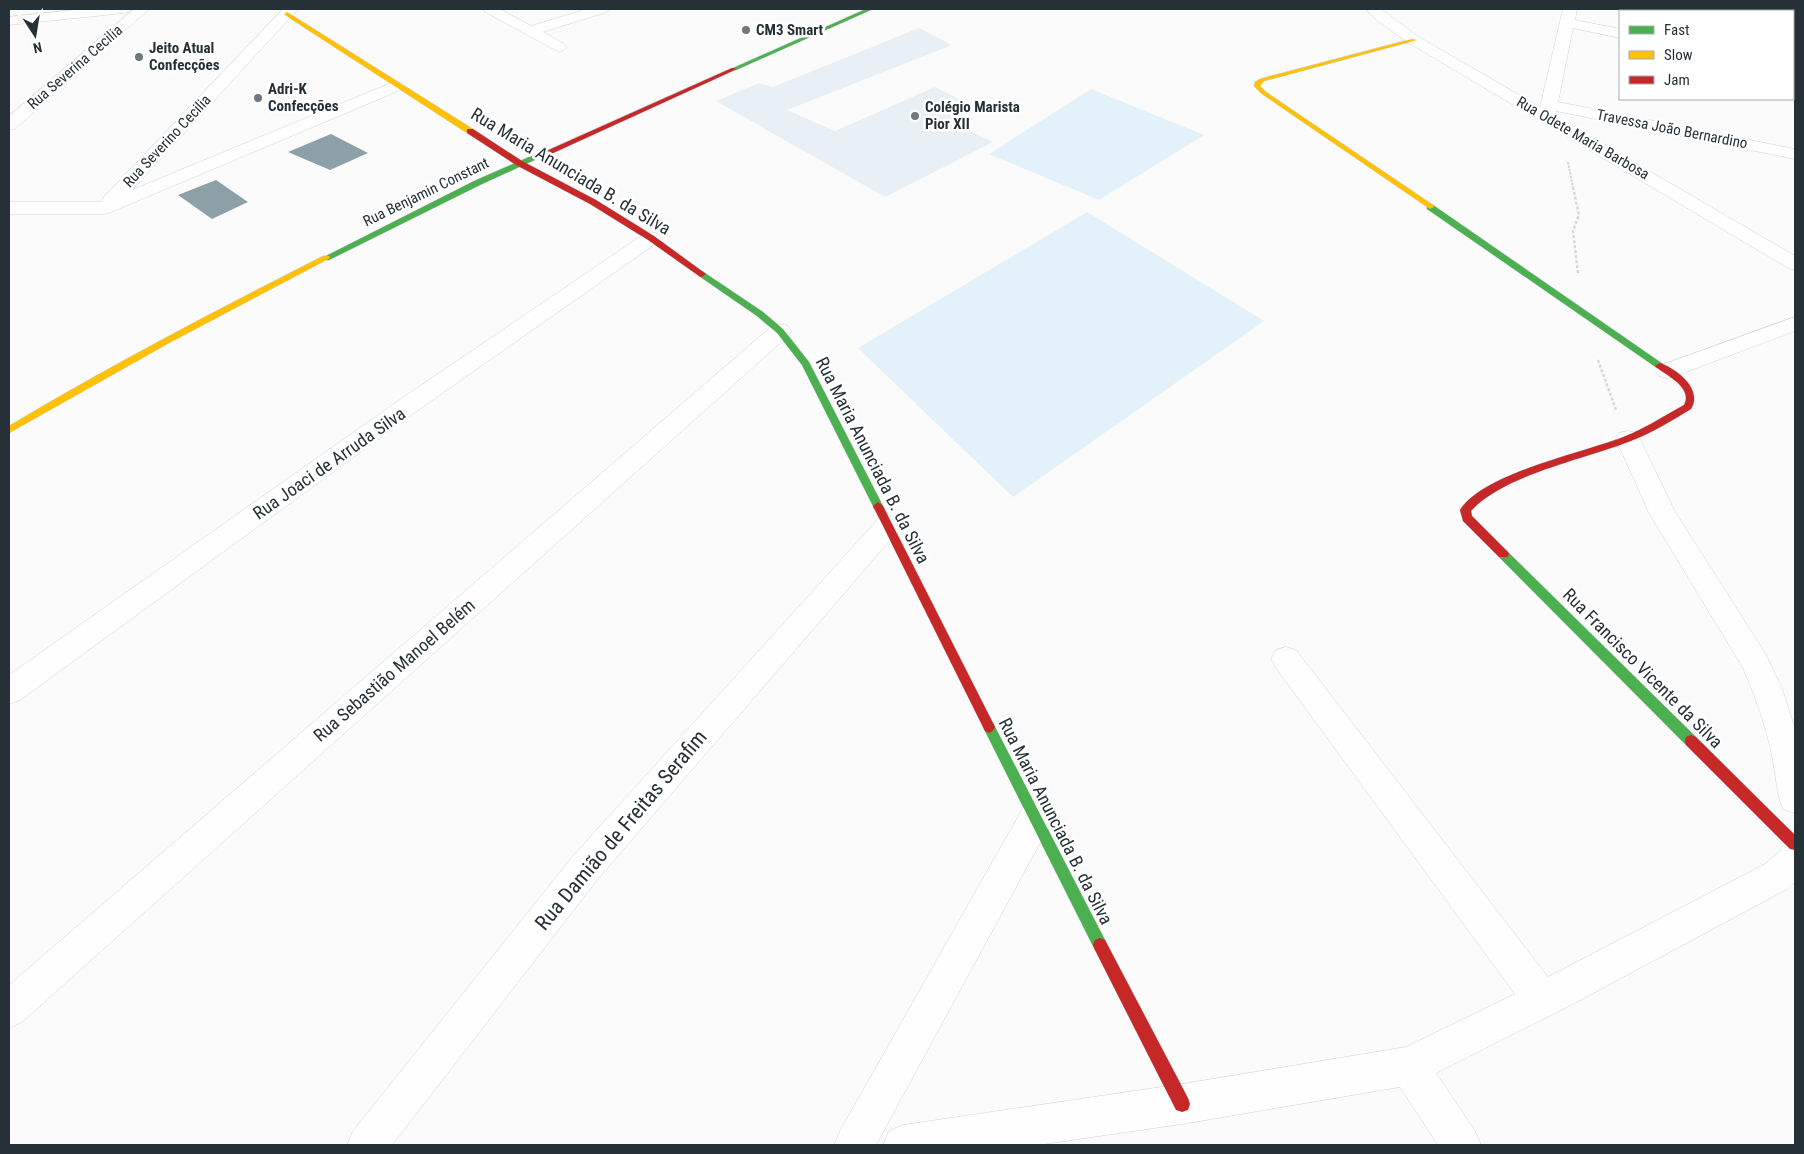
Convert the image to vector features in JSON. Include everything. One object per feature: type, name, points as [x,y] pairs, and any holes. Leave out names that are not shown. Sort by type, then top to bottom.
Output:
[{"type":"street","points":[[20,16],[124,9]]},
{"type":"street","name":"Rua Severina Cecilia","points":[[9,125],[142,9]]},
{"type":"street","points":[[490,9],[559,47]]},
{"type":"street","points":[[530,31],[602,9]]},
{"type":"street","name":"Rua Benjamin Constant","points":[[9,430],[89,382],[248,297],[519,163],[870,9]]},
{"type":"street","name":"Rua Odete Maria Barbosa","points":[[1373,9],[1381,17],[1414,40],[1548,111],[1795,264]]},
{"type":"street","name":"Rua Maria Anunciada B. da Silva","points":[[289,11],[397,86],[519,163],[593,202],[651,238],[760,314],[780,331],[806,364],[818,386],[1035,819],[1182,1104]]},
{"type":"street","name":"Rua Severino Cecilia","points":[[104,208],[289,11]]},
{"type":"street","points":[[1548,111],[1569,16],[1619,33]]},
{"type":"street","points":[[1414,40],[1262,80],[1257,86],[1667,371],[1688,388],[1692,396],[1692,402],[1688,407],[1628,439],[1662,513],[1755,662],[1767,688],[1788,755],[1795,798]]},
{"type":"street","points":[[9,208],[104,208],[397,86]]},
{"type":"street","name":"Travessa João Bernardino","points":[[1548,111],[1795,154]]},
{"type":"street","name":"Rua Joaci de Arruda Silva","points":[[9,690],[406,407],[651,238]]},
{"type":"street","points":[[1667,371],[1795,324]]},
{"type":"street","name":"Rua Sebastião Manoel Belém","points":[[9,1009],[780,331]]},
{"type":"street","name":"Rua Francisco Vicente da Silva","points":[[1628,439],[1546,466],[1486,491],[1468,504],[1465,510],[1466,518],[1795,844]]},
{"type":"street","name":"Rua Damião de Freitas Serafim","points":[[367,1145],[585,868],[888,525]]},
{"type":"street","points":[[1286,660],[1542,999]]},
{"type":"street","points":[[854,1145],[1035,819]]},
{"type":"street","points":[[903,1145],[1182,1104],[1409,1066],[1778,876],[1794,861],[1795,856]]},
{"type":"street","points":[[1409,1066],[1461,1145]]},
{"type":"shaded area","name":"Colégio Marista Pior XII","points":[[919,28],[952,45],[787,110],[835,131],[935,87],[975,107],[950,122],[993,142],[885,197],[716,101],[759,83],[773,87]]},
{"type":"shaded area","points":[[1091,89],[1204,135],[1099,200],[989,154]]},
{"type":"shaded area","points":[[1087,212],[1264,321],[1013,497],[858,348]]},
{"type":"building","points":[[331,134],[368,153],[330,170],[288,152]]},
{"type":"building","points":[[216,180],[248,202],[212,219],[178,195]]},
{"type":"traffic: fast","points":[[734,69],[870,9]]},
{"type":"traffic: fast","points":[[326,258],[477,183],[548,152]]},
{"type":"traffic: fast","points":[[1430,207],[1660,366]]},
{"type":"traffic: fast","points":[[702,274],[760,314],[780,331],[806,364],[878,506]]},
{"type":"traffic: fast","points":[[1503,554],[1691,741]]},
{"type":"traffic: fast","points":[[989,727],[1100,945]]},
{"type":"traffic: slow","points":[[287,14],[470,131]]},
{"type":"traffic: slow","points":[[1414,40],[1262,80],[1257,83],[1257,86],[1264,93],[1430,207]]},
{"type":"traffic: slow","points":[[9,430],[166,341],[326,258]]},
{"type":"traffic: jam","points":[[548,152],[734,69]]},
{"type":"traffic: jam","points":[[470,131],[519,163],[593,202],[651,238],[702,274]]},
{"type":"traffic: jam","points":[[1503,554],[1467,518],[1465,510],[1475,499],[1514,478],[1635,436],[1688,407],[1691,401],[1688,389],[1678,378],[1660,366]]},
{"type":"traffic: jam","points":[[878,506],[989,727]]},
{"type":"traffic: jam","points":[[1691,741],[1795,844]]},
{"type":"traffic: jam","points":[[1100,945],[1182,1104]]},
{"type":"place","name":"CM3 Smart","points":[[746,30]]},
{"type":"place","name":"Jeito Atual Confecções","points":[[139,57]]},
{"type":"place","name":"Adri-K Confecções","points":[[258,98]]},
{"type":"place","name":"Colégio Marista Pior XII","points":[[915,116]]}]
